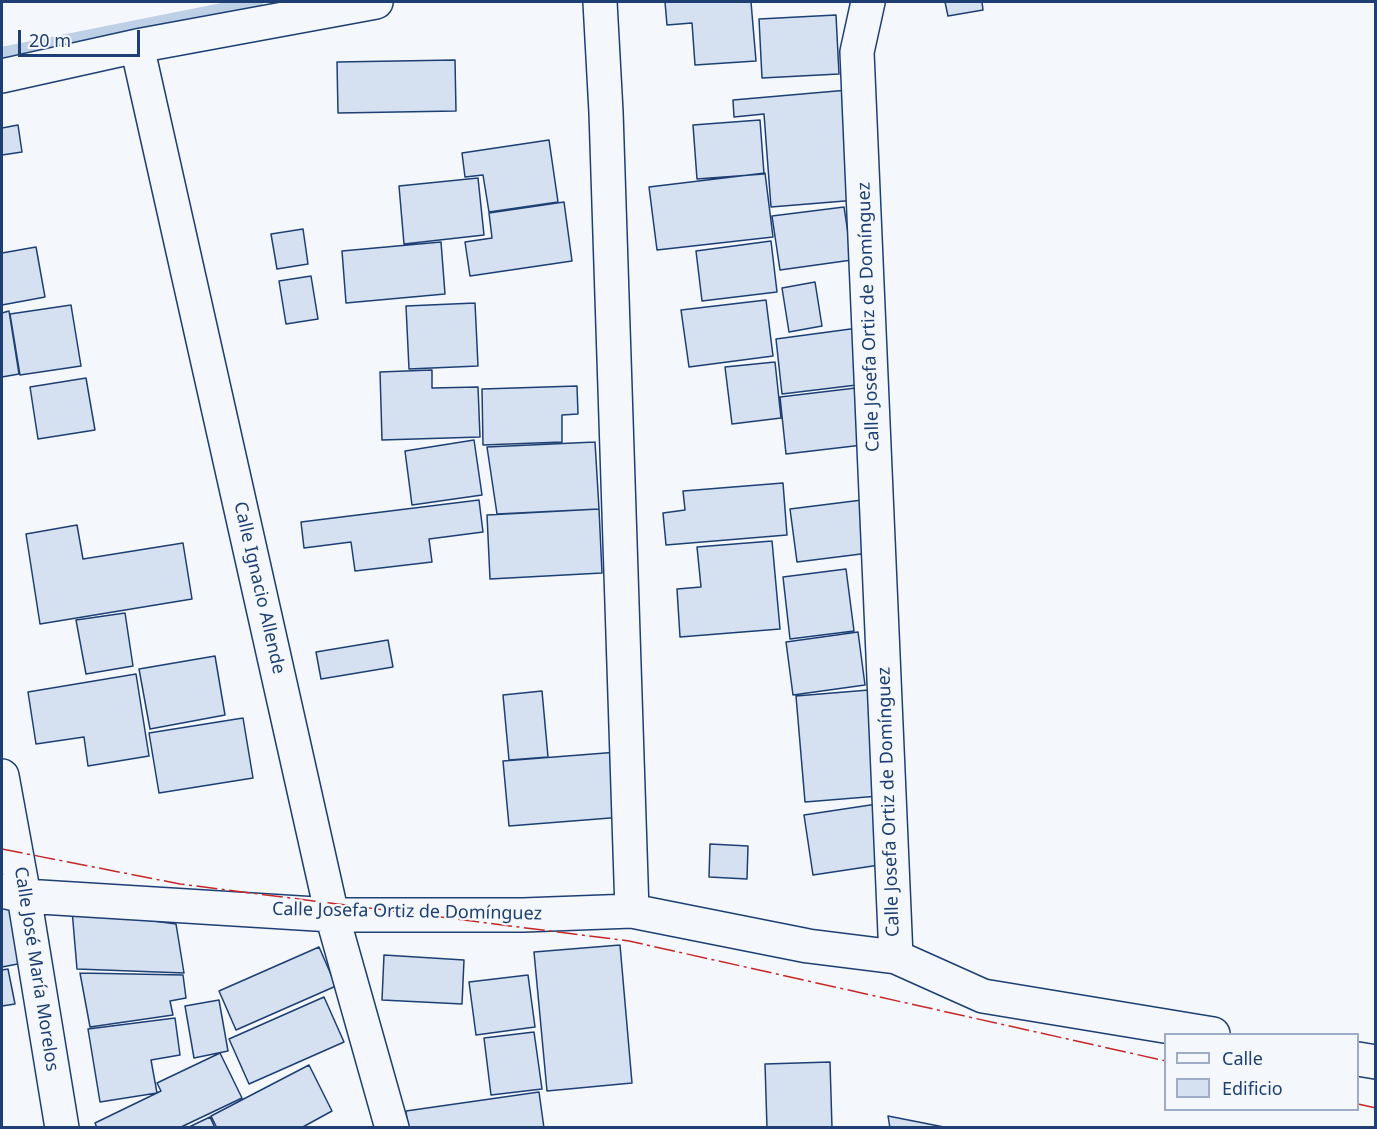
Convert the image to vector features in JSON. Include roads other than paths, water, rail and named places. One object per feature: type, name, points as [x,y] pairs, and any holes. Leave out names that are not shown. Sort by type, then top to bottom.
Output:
[{"type":"street","points":[[2,76],[137,46],[376,2]]},
{"type":"street","points":[[600,2],[632,911]]},
{"type":"street","name":"Calle Josefa Ortiz de Domínguez","points":[[13,893],[332,915],[523,915],[632,911],[808,945],[896,957],[857,52],[868,2]]},
{"type":"street","name":"Calle Ignacio Allende","points":[[137,46],[332,915],[392,1128]]},
{"type":"street","name":"Calle José María Morelos","points":[[2,776],[13,893],[62,1128]]},
{"type":"street","points":[[896,957],[983,996],[1201,1033]]},
{"type":"street","points":[[1359,1059],[1376,1062]]},
{"type":"waterway","points":[[2,53],[257,2]]}]
